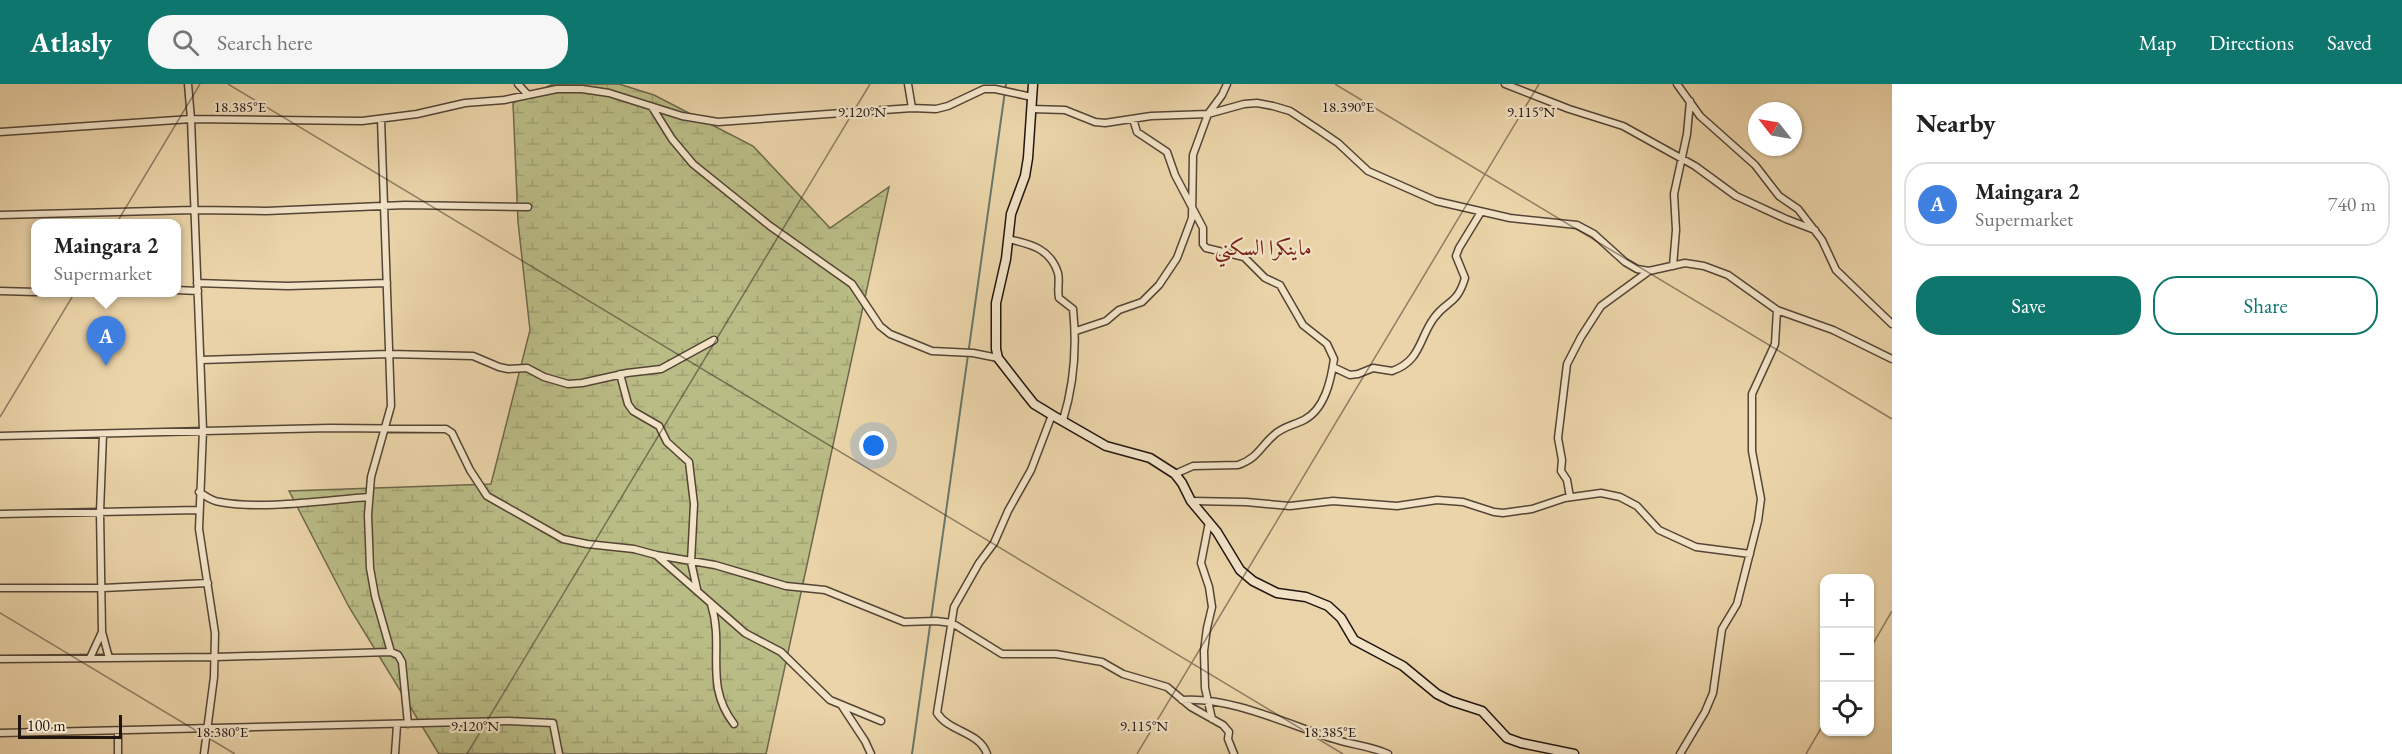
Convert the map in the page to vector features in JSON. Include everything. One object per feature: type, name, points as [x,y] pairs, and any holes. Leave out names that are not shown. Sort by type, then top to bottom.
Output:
[{"type":"street","points":[[188,84],[203,430],[198,510],[200,538],[215,633],[211,706],[204,754]]},
{"type":"street","points":[[518,84],[528,95]]},
{"type":"street","points":[[537,93],[538,84]]},
{"type":"street","points":[[908,84],[912,108]]},
{"type":"street","points":[[1033,84],[1025,177],[1011,214],[1006,259],[996,303],[996,349],[998,358],[1034,404],[1107,446],[1150,458],[1175,474],[1191,501],[1209,522],[1240,570],[1262,586],[1276,592],[1306,597],[1328,606],[1341,618],[1354,640],[1403,666],[1437,694],[1482,711],[1507,738],[1574,754]]},
{"type":"street","points":[[1076,331],[1106,321],[1119,310],[1142,303],[1154,291],[1177,258],[1193,209],[1192,164],[1208,114],[1227,84]]},
{"type":"street","points":[[1505,84],[1569,109],[1623,126],[1695,166],[1736,196],[1815,230]]},
{"type":"street","points":[[1677,84],[1700,116],[1755,165],[1771,187],[1798,209],[1815,230],[1836,270],[1892,324]]},
{"type":"street","points":[[0,132],[191,119],[285,122],[381,119],[417,114],[465,103],[504,100],[537,93],[555,86],[609,93],[682,116],[718,122],[912,108],[936,109],[948,106],[984,89],[995,89],[1032,97]]},
{"type":"street","points":[[1673,266],[1677,230],[1674,194],[1687,134],[1690,101]]},
{"type":"street","points":[[1031,109],[1065,110],[1095,122],[1105,123],[1208,114],[1257,103],[1290,111],[1338,143],[1368,171],[1436,201],[1510,218],[1577,225],[1594,234],[1625,262],[1637,269],[1649,271],[1684,263],[1704,266],[1728,275],[1777,310],[1833,330],[1892,359]]},
{"type":"street","points":[[652,107],[672,138],[693,164],[770,226],[852,284],[880,326],[891,334],[932,351],[973,353],[998,358]]},
{"type":"street","points":[[381,119],[391,406],[376,452],[369,497],[370,568],[375,596],[391,652]]},
{"type":"street","points":[[1133,119],[1137,132],[1167,152],[1175,175],[1203,228],[1203,244],[1206,248],[1244,257],[1265,278],[1280,285],[1303,325],[1327,344],[1332,352],[1333,367],[1324,397],[1316,410],[1306,419],[1274,435],[1254,457],[1238,465],[1193,466],[1175,474]]},
{"type":"street","points":[[0,215],[384,207],[528,207]]},
{"type":"street","points":[[1333,367],[1350,375],[1373,368],[1392,371],[1414,356],[1433,319],[1458,296],[1465,278],[1456,256],[1481,212]]},
{"type":"street","points":[[1008,239],[1038,247],[1047,253],[1058,274],[1059,298],[1073,309],[1076,331],[1074,373],[1063,420]]},
{"type":"street","points":[[1570,497],[1567,480],[1561,471],[1562,460],[1558,438],[1567,364],[1601,306],[1649,271]]},
{"type":"street","points":[[197,283],[288,286],[387,283]]},
{"type":"street","points":[[181,290],[198,291]]},
{"type":"street","points":[[0,291],[31,292]]},
{"type":"street","points":[[1680,754],[1705,712],[1713,693],[1722,629],[1737,604],[1761,509],[1752,451],[1752,394],[1775,344],[1777,310]]},
{"type":"street","points":[[201,360],[389,354],[473,356],[499,367],[527,368],[544,377],[568,384],[661,369],[714,340]]},
{"type":"street","points":[[620,374],[628,404],[633,411],[659,426],[671,447],[689,462],[694,504],[691,561],[697,589]]},
{"type":"street","points":[[987,754],[979,740],[941,720],[937,713],[954,607],[979,563],[994,543],[1008,511],[1031,470],[1052,416]]},
{"type":"street","points":[[0,436],[203,430],[450,430],[482,489],[494,500],[563,539],[634,549],[737,570],[786,586],[825,590],[904,622],[952,623],[1002,654],[1056,654],[1102,662],[1123,674],[1167,687],[1182,700],[1227,728],[1234,754]]},
{"type":"street","points":[[103,434],[100,512],[102,632],[109,658]]},
{"type":"street","points":[[199,492],[211,500],[221,502],[264,504],[369,497]]},
{"type":"street","points":[[1191,501],[1290,506],[1333,501],[1397,506],[1437,500],[1463,502],[1503,513],[1532,509],[1570,497],[1596,492],[1620,497],[1642,510],[1655,527],[1664,533],[1681,538],[1696,547],[1750,554]]},
{"type":"street","points":[[0,514],[198,510]]},
{"type":"street","points":[[1209,522],[1201,563],[1209,587],[1212,607],[1204,641],[1205,679],[1212,719]]},
{"type":"street","points":[[656,555],[753,639],[781,652],[830,700],[881,721]]},
{"type":"street","points":[[0,588],[103,588],[208,583]]},
{"type":"street","points":[[710,602],[716,621],[716,686],[723,708],[734,724]]},
{"type":"street","points":[[90,658],[102,632]]},
{"type":"street","points":[[0,659],[215,657],[391,652],[398,655],[402,662],[408,724]]},
{"type":"street","points":[[1182,700],[1209,700],[1253,711],[1330,738],[1388,754]]},
{"type":"street","points":[[842,706],[871,754]]},
{"type":"street","points":[[0,733],[398,725],[474,721],[553,723],[559,754]]},
{"type":"street","points":[[395,754],[398,725]]},
{"type":"street","points":[[118,731],[118,754]]},
{"type":"green space","points":[[553,84],[619,84],[654,95],[753,146],[830,228],[889,187],[766,754],[439,754],[349,607],[289,491],[491,484],[530,330],[518,222],[513,103]]},
{"type":"waterway","points":[[912,754],[1006,84]]},
{"type":"place","name":"Maingara 2","points":[[106,366]]},
{"type":"district","name":"ماينكرا السكني","points":[[1263,247]]}]
